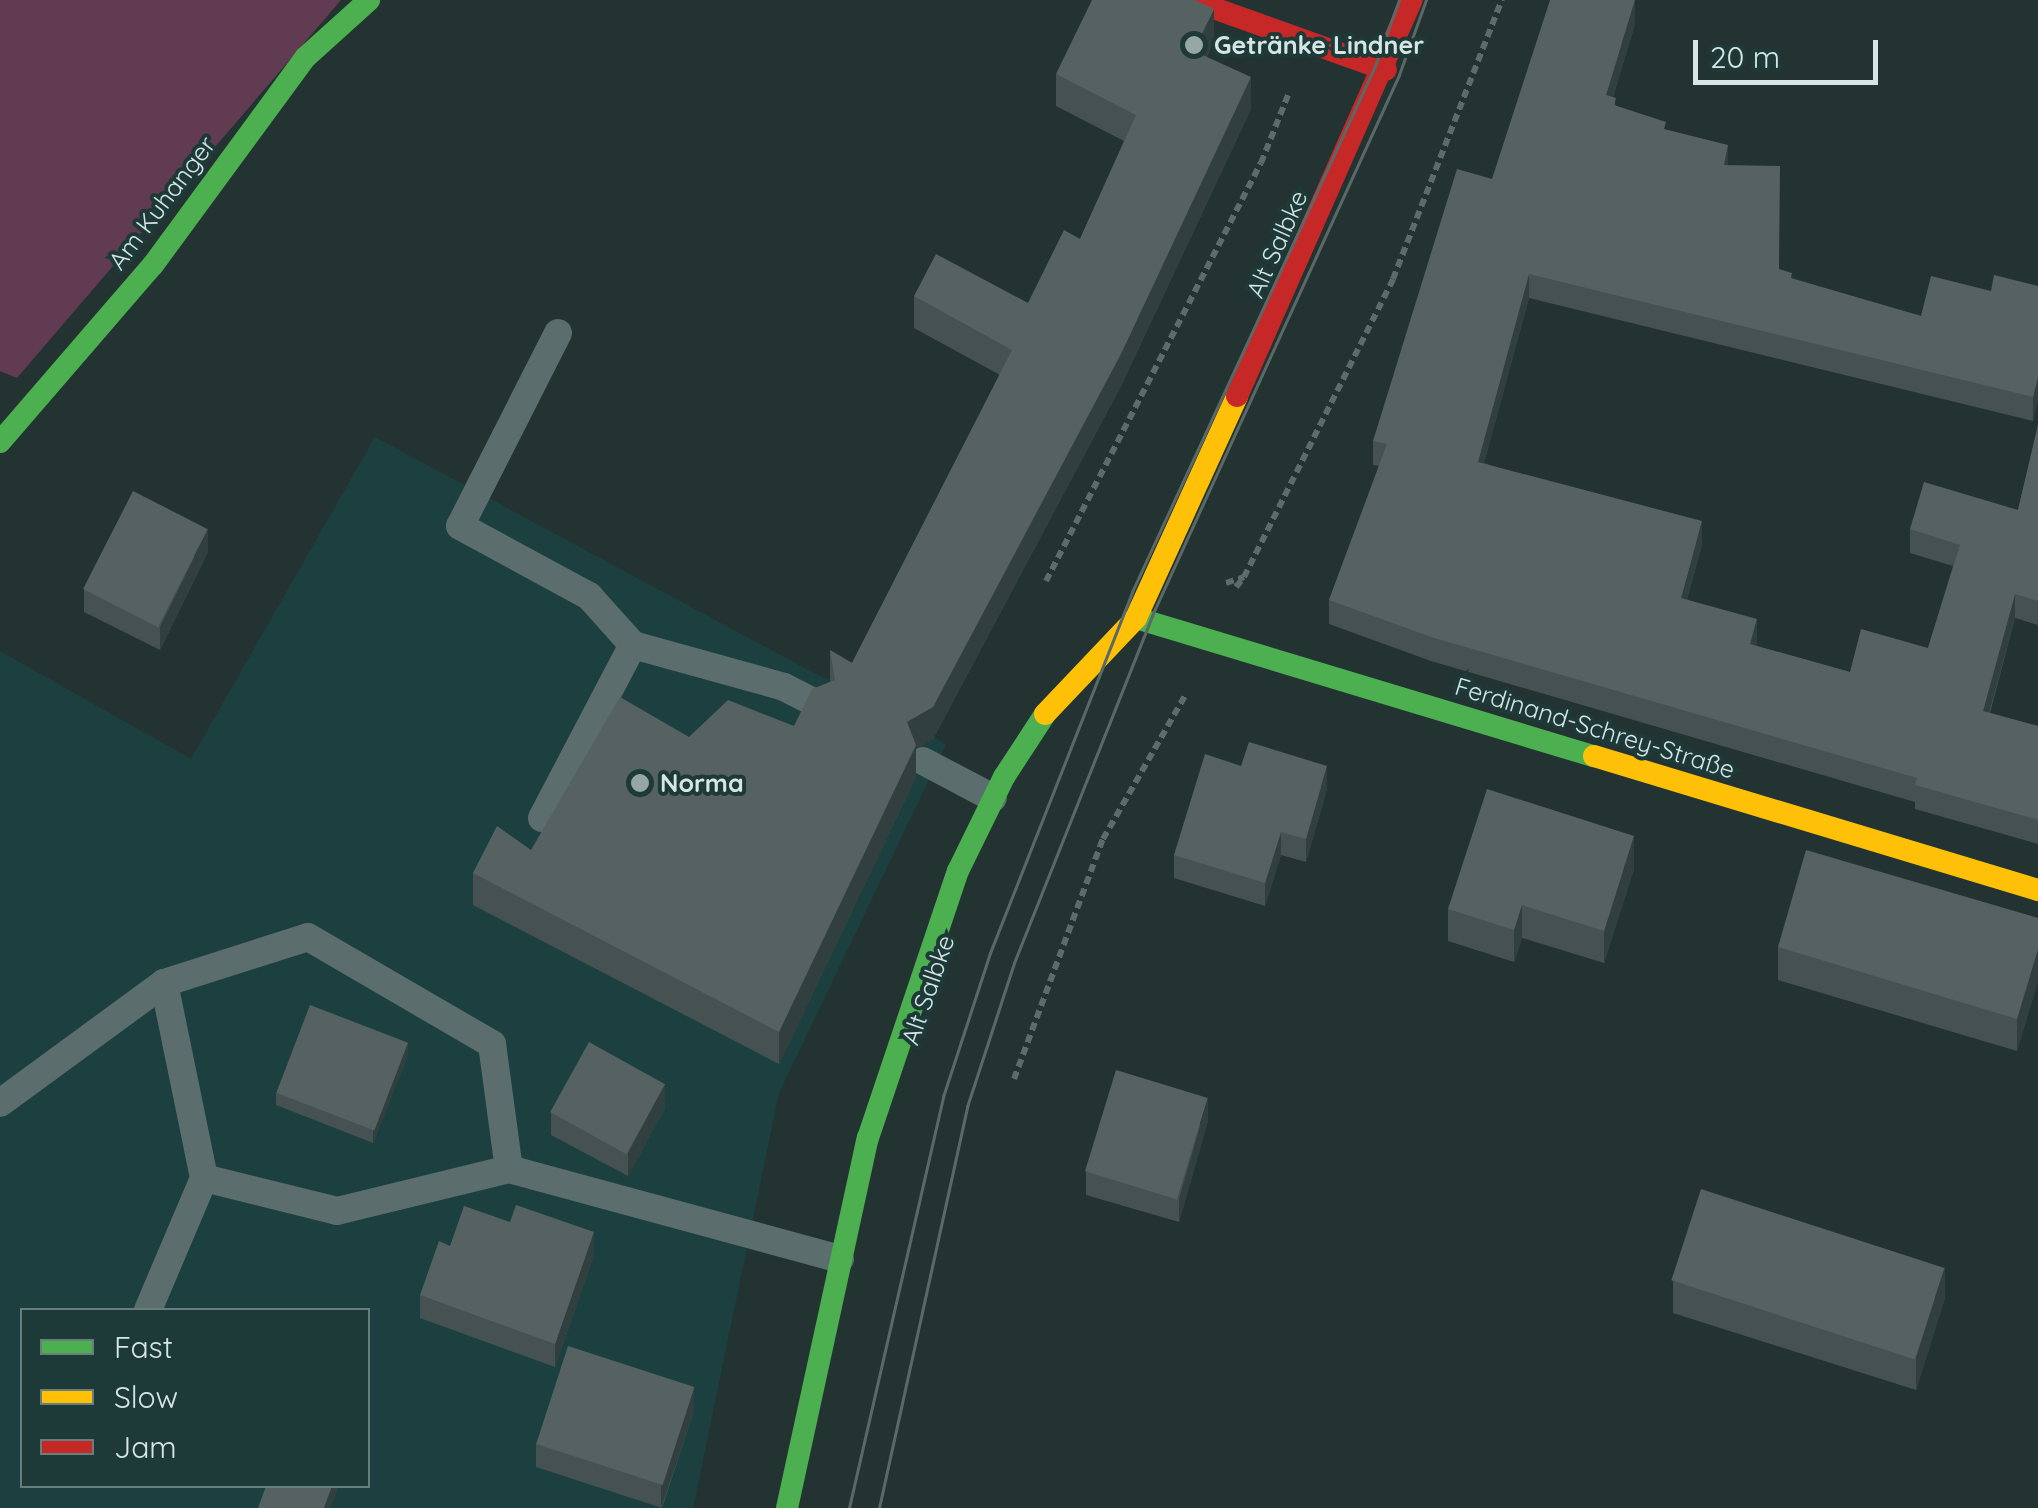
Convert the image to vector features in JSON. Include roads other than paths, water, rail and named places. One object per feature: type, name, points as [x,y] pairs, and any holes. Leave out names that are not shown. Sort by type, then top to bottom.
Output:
[{"type":"street","name":"Am Kuhanger","points":[[0,442],[153,265],[306,57],[369,0]]},
{"type":"street","points":[[1190,0],[1386,70]]},
{"type":"street","name":"Alt Salbke","points":[[787,1508],[868,1138],[914,990],[992,798],[1056,697],[1136,618],[1386,70],[1412,0]]},
{"type":"street","name":"Ferdinand-Schrey-Straße","points":[[1136,618],[2038,890]]},
{"type":"lane","points":[[558,332],[460,526],[589,596],[632,645],[784,687],[820,706]]},
{"type":"lane","points":[[542,818],[632,645]]},
{"type":"lane","points":[[923,761],[992,798]]},
{"type":"lane","points":[[0,1103],[164,983],[308,937],[492,1044],[509,1169]]},
{"type":"lane","points":[[149,1308],[204,1178],[164,983]]},
{"type":"lane","points":[[204,1178],[337,1211],[509,1169],[840,1259]]},
{"type":"tram line","points":[[849,1508],[943,1097],[990,953],[1132,592],[1375,66],[1399,0]]},
{"type":"tram line","points":[[879,1508],[967,1107],[1014,963],[1155,609],[1399,75],[1426,0]]},
{"type":"place","name":"Getränke Lindner","points":[[1194,45]]},
{"type":"place","name":"Norma","points":[[640,783]]}]
